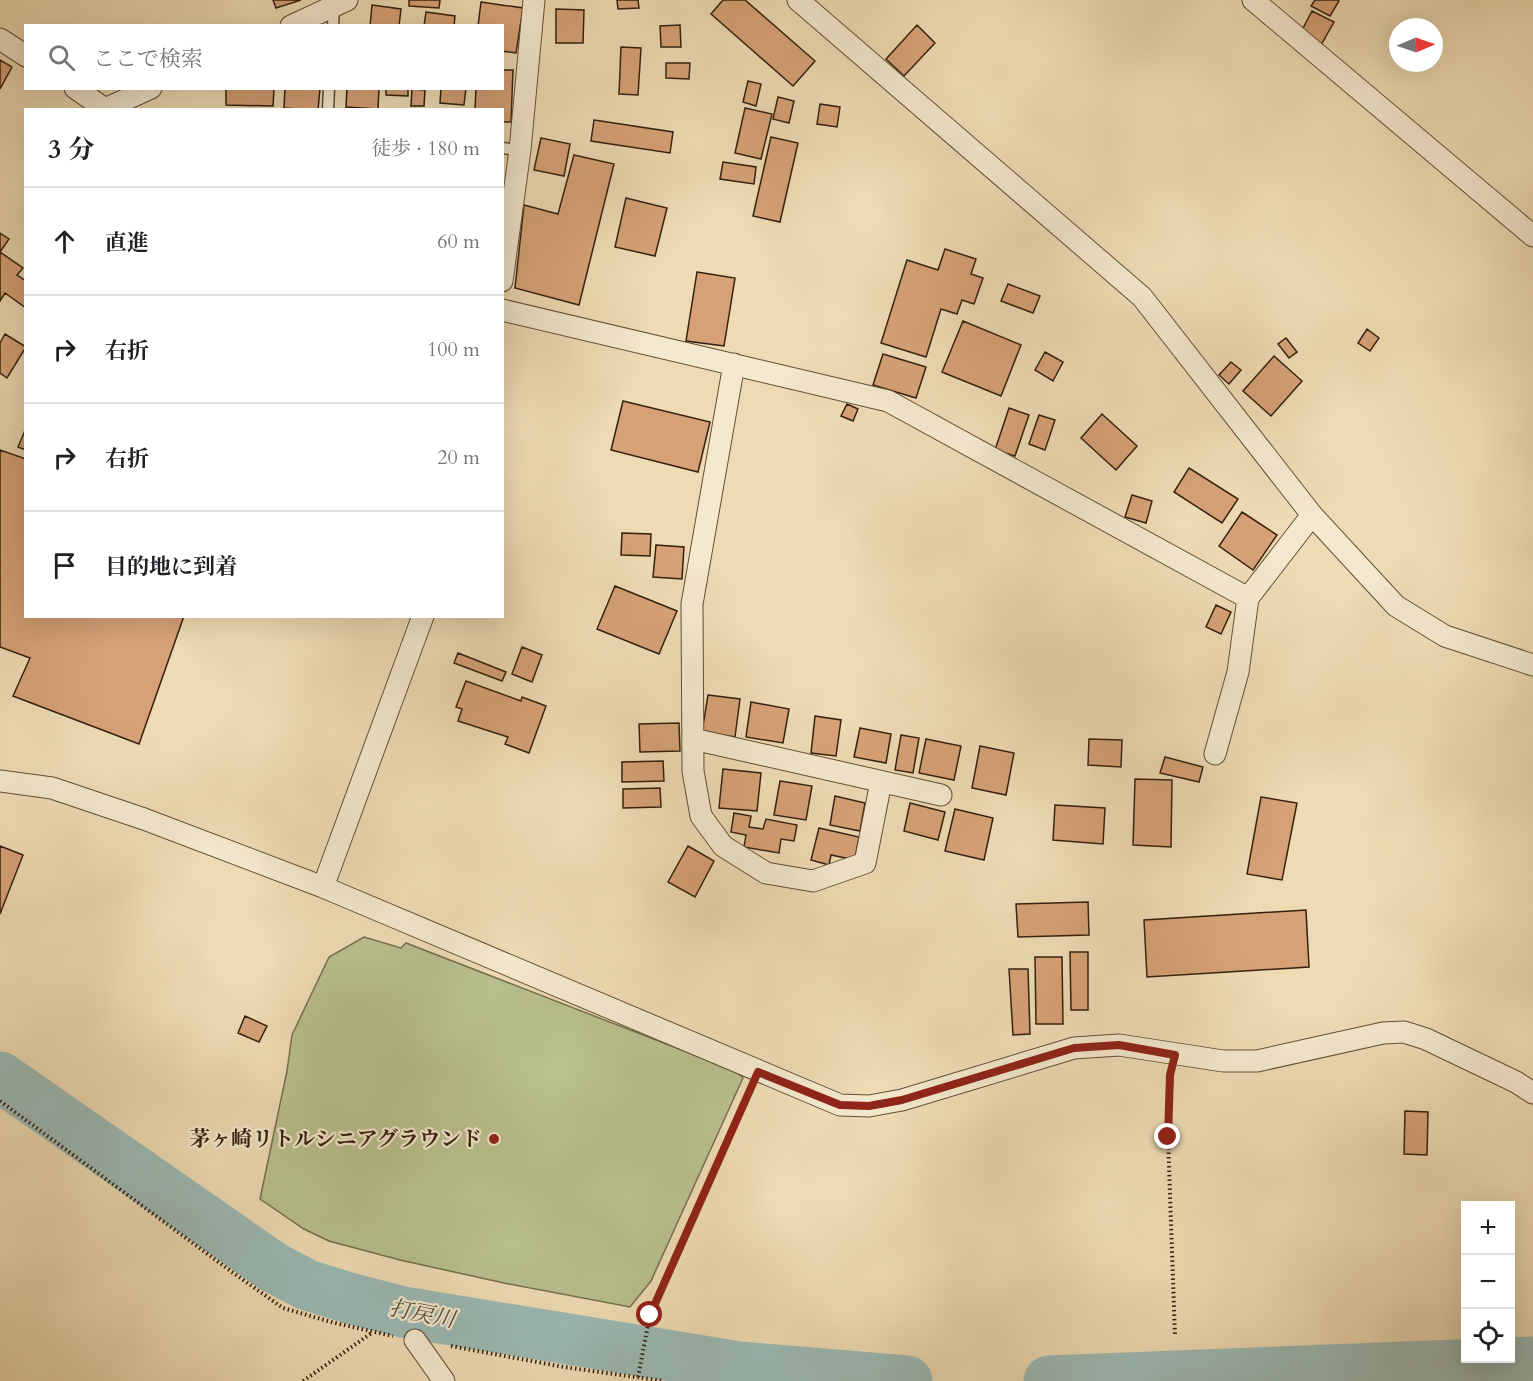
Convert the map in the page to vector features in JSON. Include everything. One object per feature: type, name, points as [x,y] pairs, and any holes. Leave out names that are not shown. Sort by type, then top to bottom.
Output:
[{"type":"street","points":[[504,252],[511,149],[534,0]]},
{"type":"street","points":[[798,0],[1142,297],[1312,515],[1396,606],[1445,636],[1533,665]]},
{"type":"street","points":[[1253,0],[1533,236]]},
{"type":"street","points":[[297,24],[338,11]]},
{"type":"street","points":[[0,39],[24,55]]},
{"type":"street","points":[[78,90],[104,108]]},
{"type":"street","points":[[107,108],[147,90]]},
{"type":"street","points":[[504,310],[888,400],[1248,598]]},
{"type":"street","points":[[734,364],[692,604],[693,771],[701,816],[723,846],[766,873],[813,881],[865,863],[881,782]]},
{"type":"street","points":[[1215,754],[1238,672],[1248,598],[1312,515]]},
{"type":"street","points":[[323,887],[422,618]]},
{"type":"street","points":[[693,739],[941,795]]},
{"type":"street","points":[[0,780],[62,791],[144,819],[323,887],[840,1105],[869,1106],[902,1100],[1074,1048],[1119,1045],[1223,1061],[1257,1061],[1364,1037],[1404,1032],[1436,1044],[1516,1082],[1533,1093]]},
{"type":"street","points":[[416,1340],[444,1381]]},
{"type":"lane","points":[[328,108],[329,90]]},
{"type":"path","points":[[1175,1055],[1170,1075],[1168,1137],[1175,1336]]},
{"type":"path","points":[[639,1375],[650,1315],[758,1072]]},
{"type":"path","points":[[0,1101],[284,1308],[373,1332],[564,1367],[639,1375],[664,1381]]},
{"type":"path","points":[[303,1381],[373,1332]]},
{"type":"green space","name":"茅ヶ崎リトルシニアグラウンド","points":[[364,937],[401,948],[406,943],[736,1071],[743,1078],[651,1281],[630,1307],[504,1283],[400,1260],[329,1241],[304,1229],[260,1199],[287,1071],[292,1035],[329,957]]},
{"type":"building","points":[[273,0],[301,0],[276,8]]},
{"type":"building","points":[[409,0],[440,0],[439,8],[409,6]]},
{"type":"building","points":[[617,0],[638,0],[639,8],[618,9]]},
{"type":"building","points":[[723,0],[745,0],[815,61],[793,86],[711,14]]},
{"type":"building","points":[[1315,0],[1339,1],[1330,16],[1311,6]]},
{"type":"building","points":[[481,2],[523,8],[516,53],[504,51],[504,24],[478,24]]},
{"type":"building","points":[[372,5],[401,9],[399,24],[370,24]]},
{"type":"building","points":[[556,9],[584,10],[583,43],[556,43]]},
{"type":"building","points":[[1312,11],[1334,22],[1321,45],[1300,34]]},
{"type":"building","points":[[426,12],[455,16],[454,24],[424,24]]},
{"type":"building","points":[[680,25],[681,47],[661,47],[660,26]]},
{"type":"building","points":[[917,25],[935,43],[904,76],[886,59]]},
{"type":"building","points":[[621,47],[641,48],[638,95],[619,94]]},
{"type":"building","points":[[0,60],[12,67],[0,89]]},
{"type":"building","points":[[666,63],[690,63],[689,79],[666,78]]},
{"type":"building","points":[[504,70],[513,70],[511,122],[504,122],[504,108],[475,108],[476,90],[504,90]]},
{"type":"building","points":[[748,81],[761,84],[756,106],[743,102]]},
{"type":"building","points":[[226,90],[274,90],[273,106],[226,105]]},
{"type":"building","points":[[285,90],[320,90],[318,108],[284,108]]},
{"type":"building","points":[[347,90],[379,90],[378,108],[346,107]]},
{"type":"building","points":[[386,90],[408,90],[408,96],[386,95]]},
{"type":"building","points":[[412,90],[425,90],[424,106],[411,106]]},
{"type":"building","points":[[441,90],[466,90],[464,105],[440,103]]},
{"type":"building","points":[[778,97],[794,101],[789,123],[773,119]]},
{"type":"building","points":[[820,104],[840,107],[837,127],[817,124]]},
{"type":"building","points":[[745,108],[772,114],[761,159],[735,153]]},
{"type":"building","points":[[594,120],[673,132],[670,153],[591,141]]},
{"type":"building","points":[[771,137],[798,143],[780,222],[753,216]]},
{"type":"building","points":[[541,138],[570,144],[564,176],[534,170]]},
{"type":"building","points":[[574,155],[614,164],[579,305],[515,288],[524,205],[558,214]]},
{"type":"building","points":[[723,162],[756,167],[754,184],[720,179]]},
{"type":"building","points":[[626,198],[667,208],[655,256],[615,247]]},
{"type":"building","points":[[0,233],[9,239],[0,252]]},
{"type":"building","points":[[945,249],[976,259],[971,274],[983,278],[974,304],[962,300],[957,314],[941,309],[926,357],[881,343],[907,260],[938,270]]},
{"type":"building","points":[[0,252],[23,268],[17,275],[24,280],[24,307],[5,293],[0,301]]},
{"type":"building","points":[[697,272],[735,278],[724,346],[686,341]]},
{"type":"building","points":[[1008,284],[1040,296],[1033,313],[1001,301]]},
{"type":"building","points":[[963,321],[1021,345],[1001,396],[942,372]]},
{"type":"building","points":[[1367,329],[1379,338],[1370,351],[1358,343]]},
{"type":"building","points":[[5,334],[24,346],[24,350],[7,378],[0,373],[0,343]]},
{"type":"building","points":[[1286,338],[1297,352],[1289,358],[1278,344]]},
{"type":"building","points":[[1045,352],[1063,362],[1053,381],[1035,370]]},
{"type":"building","points":[[883,354],[926,367],[916,398],[873,385]]},
{"type":"building","points":[[1274,356],[1302,381],[1271,416],[1243,391]]},
{"type":"building","points":[[1231,362],[1241,370],[1229,384],[1219,375]]},
{"type":"building","points":[[623,401],[710,422],[698,472],[611,450]]},
{"type":"building","points":[[847,404],[858,409],[853,421],[841,416]]},
{"type":"building","points":[[1009,408],[1029,415],[1015,456],[995,450]]},
{"type":"building","points":[[1102,414],[1137,446],[1116,470],[1081,438]]},
{"type":"building","points":[[1039,415],[1055,420],[1045,450],[1029,444]]},
{"type":"building","points":[[24,433],[24,449],[18,447]]},
{"type":"building","points":[[0,450],[24,458],[24,618],[183,618],[139,744],[13,696],[30,658],[0,647]]},
{"type":"building","points":[[1189,468],[1238,499],[1222,523],[1174,492]]},
{"type":"building","points":[[1132,495],[1152,501],[1146,523],[1125,517]]},
{"type":"building","points":[[1242,512],[1277,535],[1253,570],[1219,546]]},
{"type":"building","points":[[622,533],[651,534],[650,556],[621,555]]},
{"type":"building","points":[[656,545],[684,547],[682,579],[653,577]]},
{"type":"building","points":[[615,586],[677,611],[659,654],[597,629]]},
{"type":"building","points":[[1216,605],[1231,612],[1221,634],[1206,627]]},
{"type":"building","points":[[522,647],[542,655],[532,682],[512,674]]},
{"type":"building","points":[[458,653],[506,672],[502,681],[454,663]]},
{"type":"building","points":[[466,681],[521,701],[522,697],[546,706],[529,753],[505,744],[508,737],[458,721],[462,709],[456,707]]},
{"type":"building","points":[[708,695],[740,699],[735,737],[702,732]]},
{"type":"building","points":[[751,702],[789,709],[783,743],[746,737]]},
{"type":"building","points":[[815,716],[841,720],[836,756],[811,753]]},
{"type":"building","points":[[679,723],[680,751],[640,752],[639,724]]},
{"type":"building","points":[[860,728],[891,734],[886,763],[854,757]]},
{"type":"building","points":[[901,735],[919,738],[913,773],[895,770]]},
{"type":"building","points":[[926,739],[961,746],[954,780],[919,773]]},
{"type":"building","points":[[1089,739],[1122,740],[1121,767],[1088,765]]},
{"type":"building","points":[[980,746],[1014,753],[1006,795],[972,788]]},
{"type":"building","points":[[1165,757],[1203,767],[1199,782],[1160,773]]},
{"type":"building","points":[[663,761],[664,781],[622,782],[622,762]]},
{"type":"building","points":[[723,769],[761,773],[757,811],[719,808]]},
{"type":"building","points":[[1135,779],[1172,780],[1171,847],[1133,845]]},
{"type":"building","points":[[780,781],[812,786],[806,820],[774,815]]},
{"type":"building","points":[[660,788],[661,807],[623,808],[623,789]]},
{"type":"building","points":[[835,796],[865,803],[860,831],[830,825]]},
{"type":"building","points":[[1261,797],[1297,803],[1282,880],[1247,874]]},
{"type":"building","points":[[910,803],[945,812],[938,840],[904,831]]},
{"type":"building","points":[[1055,805],[1105,808],[1103,844],[1053,840]]},
{"type":"building","points":[[955,809],[993,818],[984,860],[945,851]]},
{"type":"building","points":[[734,813],[751,816],[749,827],[763,829],[766,819],[797,825],[794,841],[781,839],[779,853],[744,847],[746,835],[731,832]]},
{"type":"building","points":[[819,828],[859,837],[855,860],[831,855],[829,865],[811,860]]},
{"type":"building","points":[[0,846],[23,855],[0,914]]},
{"type":"building","points":[[688,846],[714,861],[695,897],[668,882]]},
{"type":"building","points":[[1088,902],[1089,935],[1018,937],[1016,904]]},
{"type":"building","points":[[1306,910],[1309,967],[1147,977],[1144,920]]},
{"type":"building","points":[[1070,952],[1088,952],[1088,1010],[1071,1010]]},
{"type":"building","points":[[1035,957],[1062,957],[1063,1024],[1036,1024]]},
{"type":"building","points":[[1009,969],[1028,969],[1030,1034],[1013,1035]]},
{"type":"building","points":[[245,1016],[267,1026],[259,1042],[238,1033]]},
{"type":"building","points":[[1405,1111],[1428,1112],[1427,1155],[1404,1154]]},
{"type":"waterway","name":"打戻川","points":[[0,1077],[273,1267],[307,1285],[403,1312],[739,1367],[907,1381]]},
{"type":"waterway","name":"打戻川","points":[[1049,1381],[1533,1362]]},
{"type":"place","name":"茅ヶ崎リトルシニアグラウンド","points":[[494,1139]]},
{"type":"route","points":[[650,1315],[758,1072],[840,1105],[869,1106],[902,1100],[1074,1048],[1119,1045],[1146,1049],[1175,1055],[1170,1075],[1168,1137]]}]
